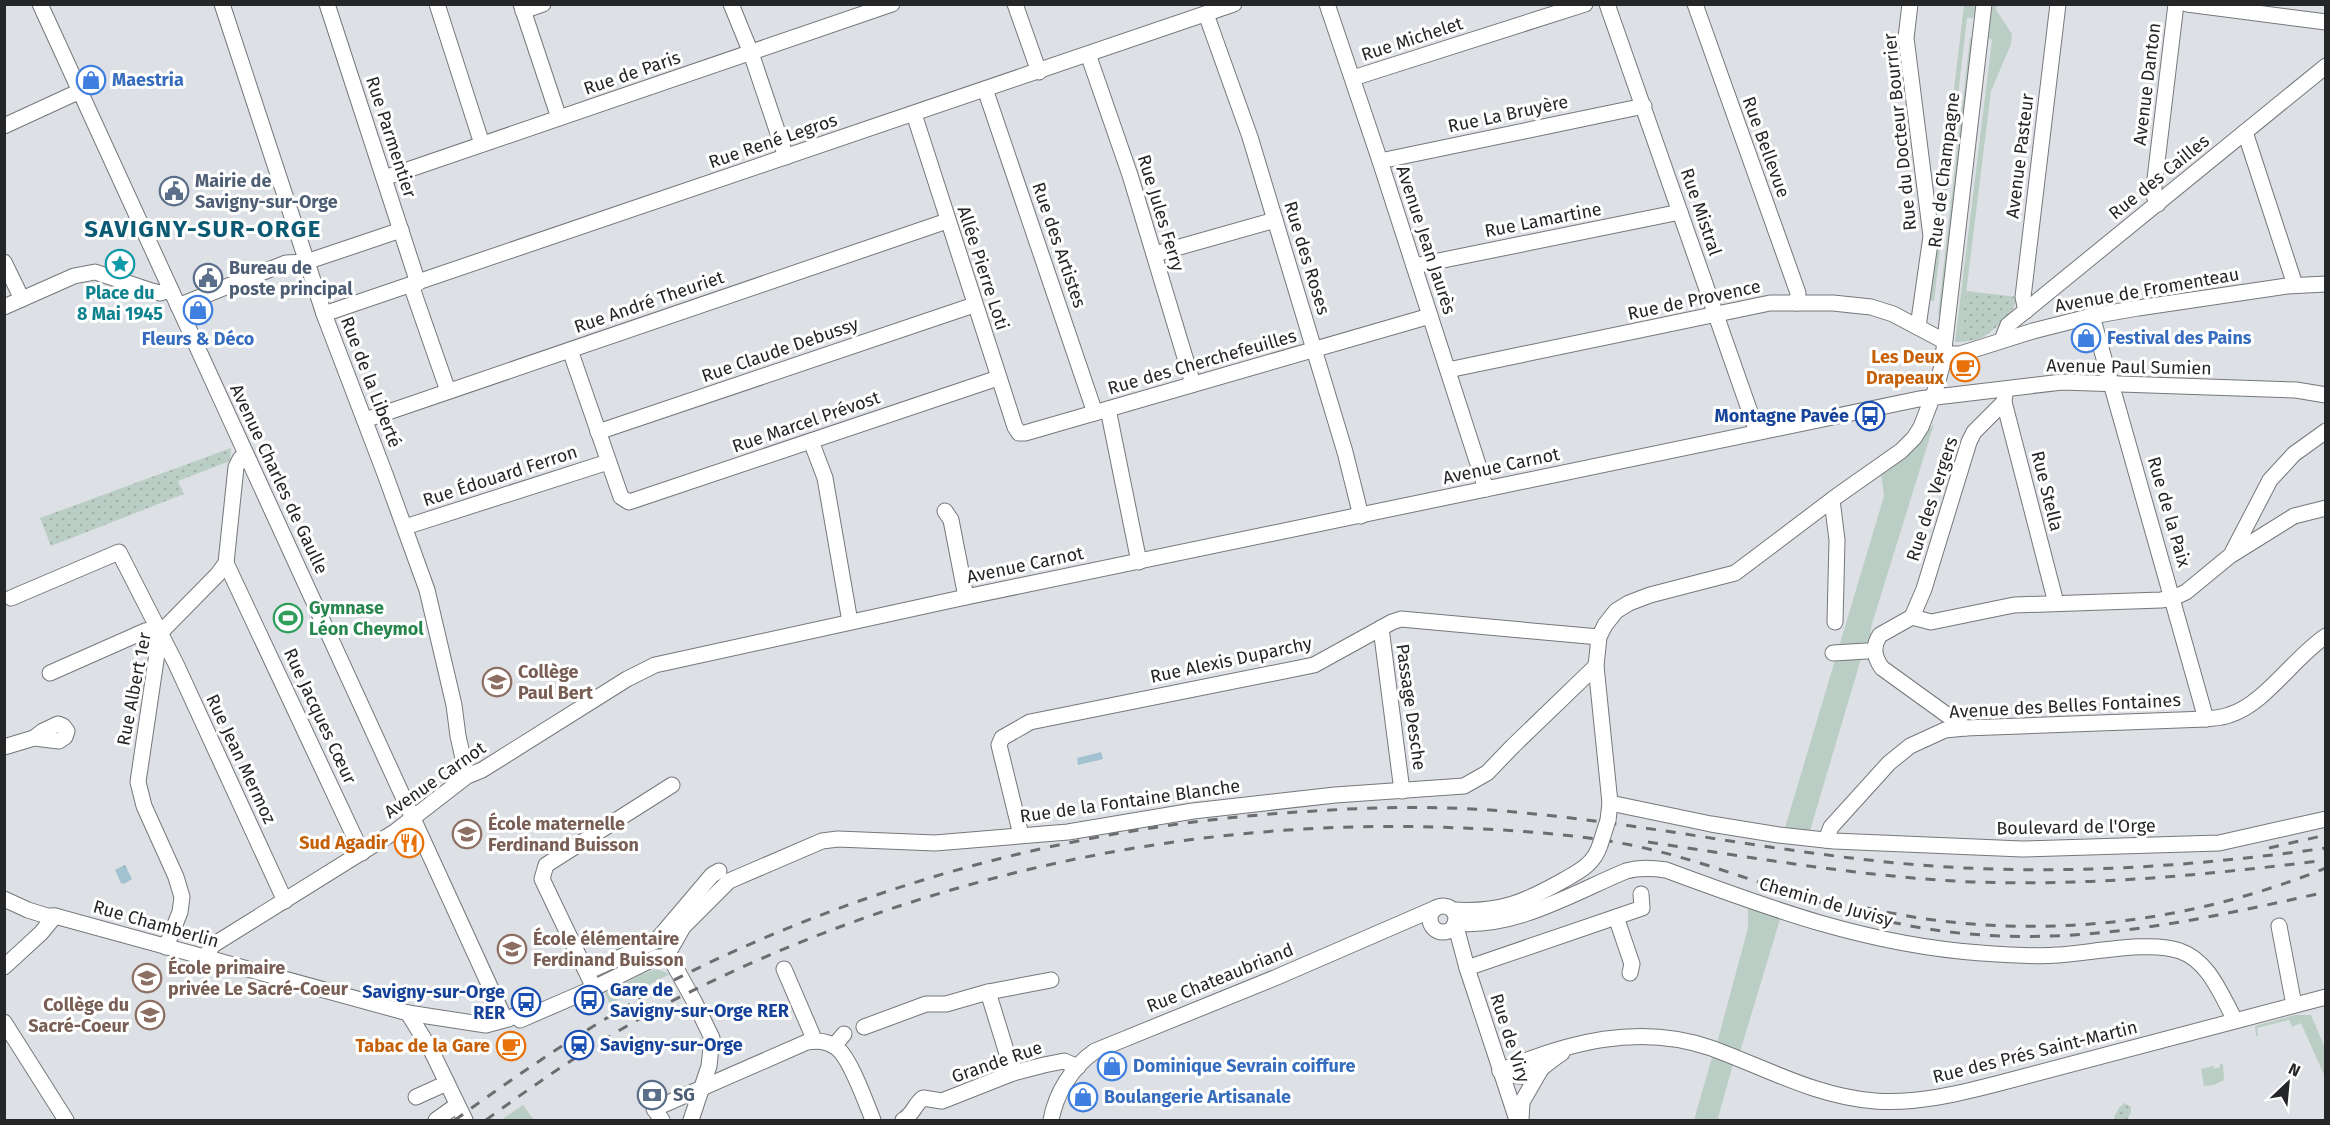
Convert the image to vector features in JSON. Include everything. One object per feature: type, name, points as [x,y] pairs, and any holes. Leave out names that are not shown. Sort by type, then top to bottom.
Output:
[{"type":"street","name":"Avenue Charles de Gaulle","points":[[40,4],[503,1015],[511,1015]]},
{"type":"street","name":"Rue de la Liberté","points":[[222,4],[324,314],[427,590],[454,705],[467,777]]},
{"type":"street","name":"Rue Parmentier","points":[[327,4],[401,230],[414,284],[448,391]]},
{"type":"street","points":[[437,4],[482,144]]},
{"type":"street","points":[[543,4],[522,8],[559,118]]},
{"type":"street","points":[[731,4],[751,53],[786,157]]},
{"type":"street","name":"Rue de Paris","points":[[384,178],[892,4]]},
{"type":"street","points":[[1015,4],[1039,72]]},
{"type":"street","name":"Rue René Legros","points":[[324,314],[1234,4]]},
{"type":"street","name":"Avenue Jean Jaurès","points":[[1327,4],[1486,489]]},
{"type":"street","name":"Rue Michelet","points":[[1353,78],[1585,4]]},
{"type":"street","name":"Rue Mistral","points":[[1607,4],[1757,432]]},
{"type":"street","name":"Rue Bellevue","points":[[1695,4],[1798,293],[1797,303]]},
{"type":"street","name":"Rue du Docteur Bourrier","points":[[1910,4],[1906,38],[1931,236],[1918,327]]},
{"type":"street","name":"Rue de Champagne","points":[[1599,637],[1616,611],[1629,603],[1650,595],[1736,573],[1910,443],[1921,427],[1942,366],[1984,4]]},
{"type":"street","name":"Avenue Pasteur","points":[[2021,314],[2058,4]]},
{"type":"street","name":"Avenue Danton","points":[[2158,204],[2154,196],[2154,187],[2176,4]]},
{"type":"street","points":[[2187,4],[2325,22]]},
{"type":"street","name":"Rue des Roses","points":[[1206,14],[1250,137],[1346,452],[1361,516]]},
{"type":"street","name":"Rue Jules Ferry","points":[[1088,54],[1155,254],[1193,384]]},
{"type":"street","name":"Rue des Cailles","points":[[2002,340],[2008,325],[2325,66]]},
{"type":"street","name":"Rue des Artistes","points":[[985,89],[1102,411],[1139,562]]},
{"type":"street","points":[[4,126],[80,91]]},
{"type":"street","name":"Rue La Bruyère","points":[[1380,160],[1644,106]]},
{"type":"street","name":"Allée Pierre Loti","points":[[914,114],[998,378],[1015,427],[1019,432]]},
{"type":"street","points":[[2246,132],[2295,285]]},
{"type":"street","name":"Rue Lamartine","points":[[1414,266],[1680,212]]},
{"type":"street","points":[[1155,254],[1275,220]]},
{"type":"street","name":"Rue André Theuriet","points":[[365,420],[947,221]]},
{"type":"street","points":[[178,306],[286,264],[306,262],[401,230]]},
{"type":"street","points":[[4,262],[22,299]]},
{"type":"street","points":[[4,307],[74,276],[95,272],[160,293],[171,290]]},
{"type":"street","name":"Avenue de Fromenteau","points":[[1943,347],[1960,354],[2002,340],[2092,316],[2295,285],[2325,285]]},
{"type":"street","name":"Rue de Provence","points":[[1448,370],[1770,303],[1848,304],[1871,307],[1893,314],[1918,327],[1943,347]]},
{"type":"street","name":"Rue Claude Debussy","points":[[598,432],[974,304]]},
{"type":"street","points":[[2021,314],[2024,334]]},
{"type":"street","name":"Rue des Cherchefeuilles","points":[[1019,432],[1025,434],[1430,316]]},
{"type":"street","name":"Rue de la Paix","points":[[2092,316],[2206,719]]},
{"type":"street","points":[[570,350],[608,462]]},
{"type":"street","name":"Rue Marcel Prévost","points":[[608,462],[621,497],[625,501],[632,502],[998,378]]},
{"type":"street","name":"Avenue Paul Sumien","points":[[1933,397],[2005,395],[2062,382],[2296,390],[2325,395]]},
{"type":"street","name":"Rue Stella","points":[[2005,395],[2056,603]]},
{"type":"street","name":"Rue des Vergers","points":[[1912,617],[1924,589],[1969,442],[1974,432],[2005,395]]},
{"type":"street","name":"Avenue Carnot","points":[[204,958],[213,945],[362,853],[414,818],[467,777],[482,770],[627,679],[655,665],[966,597],[1933,397]]},
{"type":"street","points":[[2231,555],[2270,480],[2294,453],[2325,430]]},
{"type":"street","points":[[811,441],[825,478],[850,622]]},
{"type":"street","points":[[226,563],[236,467],[246,454]]},
{"type":"street","name":"Rue Édouard Ferron","points":[[405,527],[608,462]]},
{"type":"street","points":[[1832,500],[1837,540],[1835,622]]},
{"type":"street","points":[[1833,653],[1871,648],[1880,635],[1912,617],[1931,622],[2013,605],[2173,598],[2186,592],[2231,555],[2287,520],[2309,511],[2325,508]]},
{"type":"street","points":[[945,511],[951,520],[966,597]]},
{"type":"street","name":"Rue Jean Mermoz","points":[[11,598],[120,552],[285,901]]},
{"type":"street","name":"Rue Albert 1er","points":[[166,947],[180,912],[182,897],[176,877],[144,806],[138,782],[160,633],[226,563]]},
{"type":"street","name":"Rue Jacques Cœur","points":[[226,563],[362,853]]},
{"type":"street","name":"Rue Alexis Duparchy","points":[[1021,835],[1000,741],[1006,735],[1030,722],[1314,665],[1401,619],[1599,637]]},
{"type":"street","name":"Passage Desche","points":[[1381,628],[1402,791]]},
{"type":"street","points":[[50,673],[145,631],[152,630],[160,633]]},
{"type":"street","name":"Avenue des Belles Fontaines","points":[[1826,840],[1831,827],[1889,763],[1910,746],[1937,733],[1965,728],[2206,719],[2230,715],[2259,698],[2308,649],[2325,636]]},
{"type":"street","points":[[1454,917],[1521,903],[1538,895],[1588,866],[1600,845],[1608,820],[1610,803],[1596,666],[1599,637]]},
{"type":"street","points":[[1871,648],[1882,668],[1965,728]]},
{"type":"street","name":"Rue de la Fontaine Blanche","points":[[666,957],[683,927],[729,881],[815,843],[830,840],[935,843],[1068,832],[1193,811],[1335,795],[1464,786],[1481,779],[1596,666]]},
{"type":"street","points":[[4,747],[34,738]]},
{"type":"street","points":[[594,988],[542,879],[543,870],[672,785]]},
{"type":"street","points":[[1610,803],[1721,826],[1826,840]]},
{"type":"street","name":"Boulevard de l'Orge","points":[[1826,840],[2022,849],[2218,843],[2325,819]]},
{"type":"street","name":"Chemin de Juvisy","points":[[1454,917],[1477,924],[1511,918],[1626,871],[1653,868],[1666,870],[1839,930],[1904,944],[1954,951],[2033,956],[2154,947],[2178,950],[2199,962],[2211,977],[2235,1020]]},
{"type":"street","points":[[587,972],[656,940],[712,875],[719,871]]},
{"type":"street","points":[[1467,968],[1642,908],[1641,894]]},
{"type":"street","name":"Rue Chamberlin","points":[[4,899],[47,916],[55,916],[408,1013],[486,1025],[511,1015]]},
{"type":"street","points":[[1443,906],[1454,917],[1450,929],[1438,929],[1431,917],[1436,908],[1443,906]]},
{"type":"street","name":"Rue Chateaubriand","points":[[1051,1120],[1058,1094],[1078,1066],[1090,1054],[1436,908]]},
{"type":"street","points":[[4,967],[41,933],[55,916]]},
{"type":"street","name":"Rue de Viry","points":[[1454,917],[1467,968],[1500,1071],[1519,1120]]},
{"type":"street","points":[[1616,917],[1632,964],[1630,973]]},
{"type":"street","points":[[2279,926],[2294,1005]]},
{"type":"street","name":"Rue Chateaubriand","points":[[1381,933],[1405,928],[1438,929]]},
{"type":"street","name":"Rue de Viry","points":[[1438,929],[1452,942],[1467,968]]},
{"type":"street","points":[[511,1015],[521,1020],[594,988],[640,964],[657,957],[666,957],[673,963],[712,1038],[712,1052],[691,1120]]},
{"type":"street","points":[[784,969],[813,1041]]},
{"type":"street","points":[[864,1027],[926,1004],[946,1004],[988,992],[1051,980]]},
{"type":"street","points":[[988,992],[1013,1073]]},
{"type":"street","name":"Rue des Prés Saint-Martin","points":[[1500,1071],[1580,1042],[1622,1036],[1667,1038],[1711,1048],[1826,1092],[1874,1101],[1900,1102],[1953,1094],[1996,1084],[2325,997]]},
{"type":"street","points":[[511,1015],[529,1009],[547,1008]]},
{"type":"street","points":[[408,1013],[423,1034],[465,1120]]},
{"type":"street","points":[[4,1022],[66,1120]]},
{"type":"street","points":[[658,1115],[701,1089],[813,1041],[839,1040],[873,1120]]},
{"type":"street","name":"Rue des Prés Saint-Martin","points":[[1500,1071],[1514,1076],[1533,1074],[1551,1059],[1580,1042]]},
{"type":"street","name":"Grande Rue","points":[[903,1120],[912,1113],[923,1098],[942,1101],[1013,1073],[1064,1061],[1078,1066]]},
{"type":"street","name":"Rue des Prés Saint-Martin","points":[[1519,1120],[1522,1102],[1542,1068]]},
{"type":"street","points":[[416,1097],[447,1083]]},
{"type":"street","points":[[436,1120],[457,1105]]},
{"type":"green space","points":[[1964,5],[1973,5],[1975,8],[1973,18],[1967,18],[1934,301],[1929,300]]},
{"type":"green space","points":[[1990,5],[1997,5],[1996,10],[2012,34],[2011,44],[1991,91],[1960,342],[1955,342],[1992,40],[1986,37]]},
{"type":"green space","points":[[1970,38],[1976,39],[1942,315],[1938,314]]},
{"type":"green space","points":[[1966,291],[2017,297],[2016,303],[1995,329],[1981,338],[1960,342]]},
{"type":"green space","points":[[1934,424],[1871,627],[1870,650],[1863,652],[1809,834],[1784,831],[1884,496],[1881,472]]},
{"type":"green space","points":[[231,448],[230,461],[178,481],[184,494],[51,546],[40,518]]},
{"type":"green space","points":[[1748,905],[1781,916],[1740,1052],[1717,1043],[1748,928]]},
{"type":"green space","points":[[656,969],[670,974],[610,1004],[605,993]]},
{"type":"green space","points":[[2295,1015],[2311,1015],[2325,1048],[2325,1077],[2301,1023],[2292,1027],[2289,1020],[2257,1028],[2258,1036],[2256,1036],[2255,1026]]},
{"type":"green space","points":[[1713,1054],[1733,1064],[1718,1118],[1723,1120],[1694,1120]]},
{"type":"green space","points":[[2220,1064],[2223,1064],[2224,1080],[2214,1085],[2204,1086],[2201,1069],[2214,1066],[2214,1069],[2220,1067]]},
{"type":"green space","points":[[2124,1103],[2131,1107],[2131,1112],[2127,1120],[2116,1120],[2114,1117]]},
{"type":"green space","points":[[523,1105],[534,1120],[501,1120]]},
{"type":"water","points":[[1101,752],[1103,759],[1078,765],[1077,758]]},
{"type":"water","points":[[125,865],[132,879],[124,884],[121,883],[115,870]]},
{"type":"railway","points":[[455,1120],[539,1061],[597,1024],[686,974],[760,940],[836,909],[913,883],[1071,842],[1152,828],[1233,817],[1337,810],[1402,807],[1490,810],[1592,821],[1795,851],[1897,863],[2058,870],[2219,861],[2326,848]]},
{"type":"railway","points":[[486,1120],[589,1049],[670,1002],[785,949],[874,915],[965,886],[1058,863],[1151,845],[1246,833],[1341,827],[1436,827],[1523,831],[1588,838],[1677,856],[1811,900],[1878,919],[1936,930],[1992,936],[2048,936],[2158,926],[2326,892]]},
{"type":"railway","points":[[2269,848],[2326,835]]},
{"type":"railway","points":[[1648,842],[1850,871],[1973,882],[2105,881],[2326,860]]},
{"type":"railway","points":[[1867,908],[1925,919],[1983,925],[2041,926],[2100,923],[2157,916],[2214,904],[2271,888],[2326,868]]},
{"type":"place","name":"Maestria","points":[[91,80]]},
{"type":"place","name":"Mairie de Savigny-sur-Orge","points":[[174,191]]},
{"type":"place","name":"Place du 8 Mai 1945","points":[[120,264]]},
{"type":"place","name":"Bureau de poste principal","points":[[208,278]]},
{"type":"place","name":"Fleurs & Déco","points":[[198,310]]},
{"type":"place","name":"Festival des Pains","points":[[2086,338]]},
{"type":"place","name":"Les Deux Drapeaux","points":[[1965,367]]},
{"type":"place","name":"Montagne Pavée","points":[[1870,416]]},
{"type":"place","name":"Gymnase Léon Cheymol","points":[[288,618]]},
{"type":"place","name":"Collège Paul Bert","points":[[497,682]]},
{"type":"place","name":"École maternelle Ferdinand Buisson","points":[[467,834]]},
{"type":"place","name":"Sud Agadir","points":[[409,843]]},
{"type":"place","name":"École élémentaire Ferdinand Buisson","points":[[512,949]]},
{"type":"place","name":"École primaire privée Le Sacré-Coeur","points":[[147,978]]},
{"type":"place","name":"Gare de Savigny-sur-Orge RER","points":[[589,1000]]},
{"type":"place","name":"Savigny-sur-Orge RER","points":[[526,1002]]},
{"type":"place","name":"Collège du Sacré-Coeur","points":[[150,1015]]},
{"type":"place","name":"Savigny-sur-Orge","points":[[579,1045]]},
{"type":"place","name":"Tabac de la Gare","points":[[511,1046]]},
{"type":"place","name":"Dominique Sevrain coiffure","points":[[1112,1066]]},
{"type":"place","name":"SG","points":[[652,1095]]},
{"type":"place","name":"Boulangerie Artisanale","points":[[1083,1097]]},
{"type":"district","name":"SAVIGNY-SUR-ORGE","points":[[203,229]]}]
